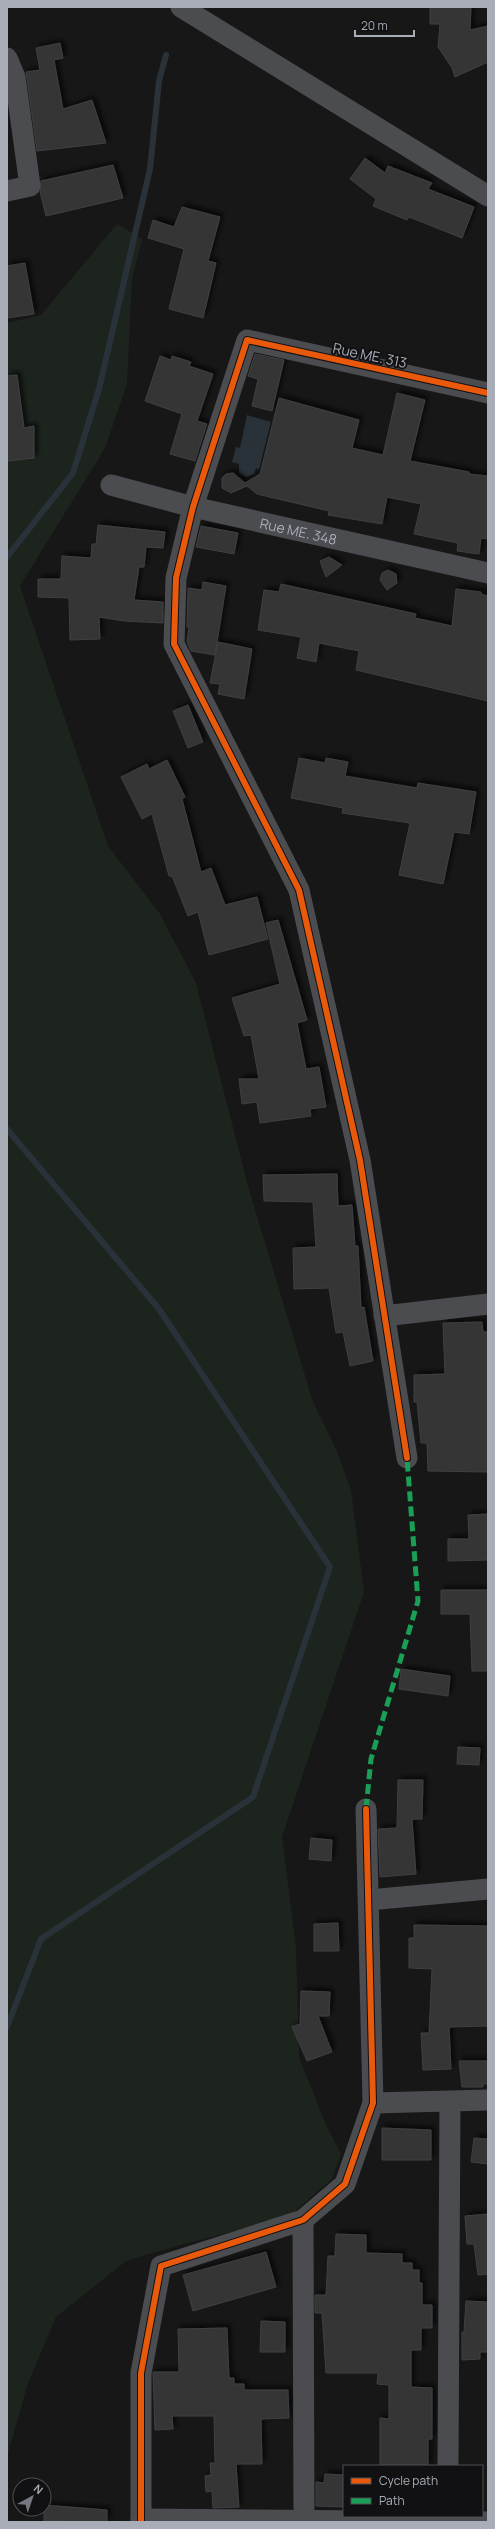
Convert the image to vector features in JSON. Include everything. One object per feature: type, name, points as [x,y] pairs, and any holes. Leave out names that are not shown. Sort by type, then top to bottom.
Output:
[{"type":"street","points":[[181,7],[488,196]]},
{"type":"street","points":[[7,58],[15,77],[30,186],[7,191]]},
{"type":"street","name":"Rue ME. 313","points":[[193,507],[248,340],[488,393]]},
{"type":"street","name":"Rue ME. 348","points":[[111,485],[193,507],[488,573]]},
{"type":"street","points":[[193,507],[176,578],[174,644],[299,890],[360,1160],[407,1458]]},
{"type":"street","points":[[384,1316],[488,1304]]},
{"type":"street","points":[[366,1809],[372,2103],[345,2184],[303,2220],[161,2266],[141,2372],[141,2521],[448,2520],[488,2522]]},
{"type":"street","points":[[369,1900],[488,1889]]},
{"type":"street","points":[[372,2103],[488,2100]]},
{"type":"street","points":[[448,2465],[450,2102]]},
{"type":"street","points":[[303,2220],[304,2521]]},
{"type":"shaded area","points":[[117,224],[142,239],[132,279],[127,384],[105,448],[20,586],[108,846],[160,914],[196,983],[248,1186],[313,1402],[337,1451],[351,1490],[364,1592],[282,1837],[296,1949],[299,2057],[326,2125],[341,2154],[332,2179],[287,2218],[187,2243],[126,2261],[56,2317],[28,2383],[7,2457],[7,323],[41,315]]},
{"type":"shaded area","points":[[247,415],[271,422],[259,469],[256,468],[254,474],[246,477],[239,473],[239,464],[232,462],[236,447],[240,448]]},
{"type":"building","points":[[430,7],[471,7],[470,30],[488,26],[488,62],[455,77],[452,68],[438,47],[440,24],[430,24]]},
{"type":"building","points":[[60,43],[63,58],[54,60],[63,109],[92,100],[106,143],[37,151],[26,72],[40,70],[36,48]]},
{"type":"building","points":[[365,158],[385,173],[388,166],[432,183],[428,189],[474,207],[462,238],[409,217],[407,220],[373,206],[376,199],[350,179]]},
{"type":"building","points":[[113,165],[123,198],[46,216],[40,192],[41,181]]},
{"type":"building","points":[[182,207],[220,217],[208,261],[216,263],[203,318],[169,309],[184,249],[148,238],[153,220],[174,227]]},
{"type":"building","points":[[25,263],[34,314],[7,318],[7,266]]},
{"type":"building","points":[[255,354],[284,360],[272,411],[252,406],[258,379],[248,376]]},
{"type":"building","points":[[160,356],[171,360],[172,356],[191,362],[189,366],[213,374],[197,421],[207,424],[195,461],[170,454],[182,414],[145,401]]},
{"type":"building","points":[[17,375],[24,428],[34,426],[34,458],[7,461],[7,376]]},
{"type":"building","points":[[397,393],[425,400],[410,461],[469,472],[469,474],[488,476],[488,539],[481,538],[479,554],[457,551],[458,543],[414,534],[421,504],[387,497],[382,524],[328,515],[329,511],[257,494],[247,486],[231,493],[222,488],[222,478],[226,474],[233,473],[245,483],[260,474],[279,398],[359,420],[352,448],[383,455]]},
{"type":"building","points":[[98,525],[165,532],[163,548],[146,547],[144,567],[139,567],[134,600],[163,602],[163,623],[124,621],[99,617],[100,639],[70,640],[69,598],[38,597],[38,579],[61,579],[62,556],[91,558],[92,544],[96,544]]},
{"type":"building","points":[[201,526],[238,533],[234,554],[196,547]]},
{"type":"building","points":[[329,557],[342,565],[326,577],[320,561]]},
{"type":"building","points":[[388,570],[396,574],[397,583],[387,590],[380,580],[382,573]]},
{"type":"building","points":[[203,582],[226,586],[215,655],[191,651],[187,642],[189,627],[187,627],[188,588],[202,590]]},
{"type":"building","points":[[281,584],[416,614],[415,618],[452,626],[456,589],[481,592],[481,594],[488,596],[488,701],[356,670],[359,651],[319,643],[316,662],[297,658],[301,637],[258,630],[264,590],[279,592]]},
{"type":"building","points":[[218,642],[252,649],[244,699],[218,694],[220,684],[210,683]]},
{"type":"building","points":[[188,705],[203,742],[188,748],[173,711]]},
{"type":"building","points":[[299,758],[325,763],[326,758],[348,762],[345,776],[417,788],[418,783],[476,792],[469,834],[454,832],[443,884],[399,875],[410,823],[342,813],[343,808],[291,798]]},
{"type":"building","points":[[167,760],[185,797],[182,799],[201,872],[211,868],[225,905],[257,897],[268,939],[209,955],[198,912],[188,916],[172,876],[169,876],[152,814],[142,819],[121,777],[147,764],[149,769]]},
{"type":"building","points":[[278,920],[307,1020],[297,1023],[306,1069],[319,1067],[326,1107],[310,1109],[311,1116],[260,1123],[257,1102],[242,1104],[239,1079],[259,1079],[251,1035],[244,1036],[232,998],[280,984],[266,923]]},
{"type":"building","points":[[337,1174],[338,1206],[352,1205],[355,1246],[358,1246],[361,1308],[364,1307],[373,1361],[350,1366],[343,1332],[336,1333],[329,1288],[294,1289],[293,1248],[316,1247],[313,1202],[264,1201],[263,1175]]},
{"type":"building","points":[[482,1322],[483,1332],[488,1332],[488,1472],[428,1471],[427,1443],[421,1443],[417,1402],[414,1402],[414,1375],[445,1374],[443,1323]]},
{"type":"building","points":[[488,1514],[488,1560],[448,1561],[448,1539],[469,1539],[468,1515]]},
{"type":"building","points":[[441,1590],[488,1590],[488,1671],[472,1671],[470,1614],[441,1614]]},
{"type":"building","points":[[401,1669],[450,1676],[448,1696],[399,1689]]},
{"type":"building","points":[[458,1747],[480,1748],[479,1765],[457,1764]]},
{"type":"building","points":[[398,1780],[423,1780],[422,1819],[412,1819],[416,1874],[380,1877],[378,1829],[397,1828]]},
{"type":"building","points":[[311,1838],[332,1840],[331,1861],[309,1859]]},
{"type":"building","points":[[338,1923],[339,1951],[314,1951],[314,1924]]},
{"type":"building","points":[[414,1925],[488,1926],[488,2026],[449,2027],[451,2069],[423,2070],[421,2033],[429,2033],[432,1969],[409,1968],[409,1938],[414,1938]]},
{"type":"building","points":[[301,1991],[330,1992],[329,2016],[318,2016],[332,2052],[307,2061],[292,2027],[300,2024]]},
{"type":"building","points":[[459,2061],[488,2061],[488,2084],[483,2084],[483,2087],[462,2087]]},
{"type":"building","points":[[382,2128],[431,2130],[431,2160],[382,2160]]},
{"type":"building","points":[[474,2138],[488,2139],[488,2164],[471,2162]]},
{"type":"building","points":[[488,2214],[488,2274],[478,2275],[474,2244],[467,2244],[465,2216]]},
{"type":"building","points":[[336,2234],[366,2235],[366,2253],[402,2254],[402,2263],[412,2263],[412,2270],[419,2270],[419,2283],[422,2283],[422,2305],[432,2305],[432,2328],[421,2328],[421,2350],[411,2350],[411,2387],[432,2388],[432,2439],[428,2439],[428,2465],[380,2465],[380,2418],[389,2419],[389,2385],[377,2384],[378,2373],[326,2373],[322,2313],[315,2313],[315,2295],[326,2295],[328,2256],[335,2256]]},
{"type":"building","points":[[266,2252],[276,2287],[193,2311],[183,2275]]},
{"type":"building","points":[[466,2301],[488,2302],[488,2352],[480,2352],[480,2359],[462,2360],[462,2332],[464,2332]]},
{"type":"building","points":[[261,2321],[285,2322],[285,2352],[260,2352]]},
{"type":"building","points":[[227,2328],[229,2378],[234,2378],[234,2384],[244,2384],[244,2390],[288,2390],[289,2418],[261,2419],[262,2464],[236,2464],[239,2507],[213,2508],[212,2491],[206,2492],[205,2476],[211,2475],[210,2463],[215,2463],[214,2416],[172,2416],[173,2429],[155,2430],[153,2372],[179,2372],[178,2329]]},
{"type":"building","points":[[325,2474],[343,2475],[343,2507],[316,2506],[316,2482],[324,2483]]},
{"type":"building","points":[[52,2506],[107,2510],[107,2522],[44,2521],[44,2517],[52,2517]]},
{"type":"waterway","points":[[7,557],[73,473],[99,389],[150,169],[159,81],[166,55]]},
{"type":"waterway","points":[[7,1129],[159,1309],[330,1567],[253,1797],[41,1939],[7,2027]]},
{"type":"marked path","points":[[366,1809],[371,1759],[418,1601],[407,1458]]},
{"type":"cycle path","points":[[407,1458],[360,1160],[299,890],[174,644],[176,578],[193,507],[247,340],[488,393]]},
{"type":"cycle path","points":[[141,2522],[141,2373],[161,2266],[303,2220],[345,2184],[373,2103],[366,1809]]}]
